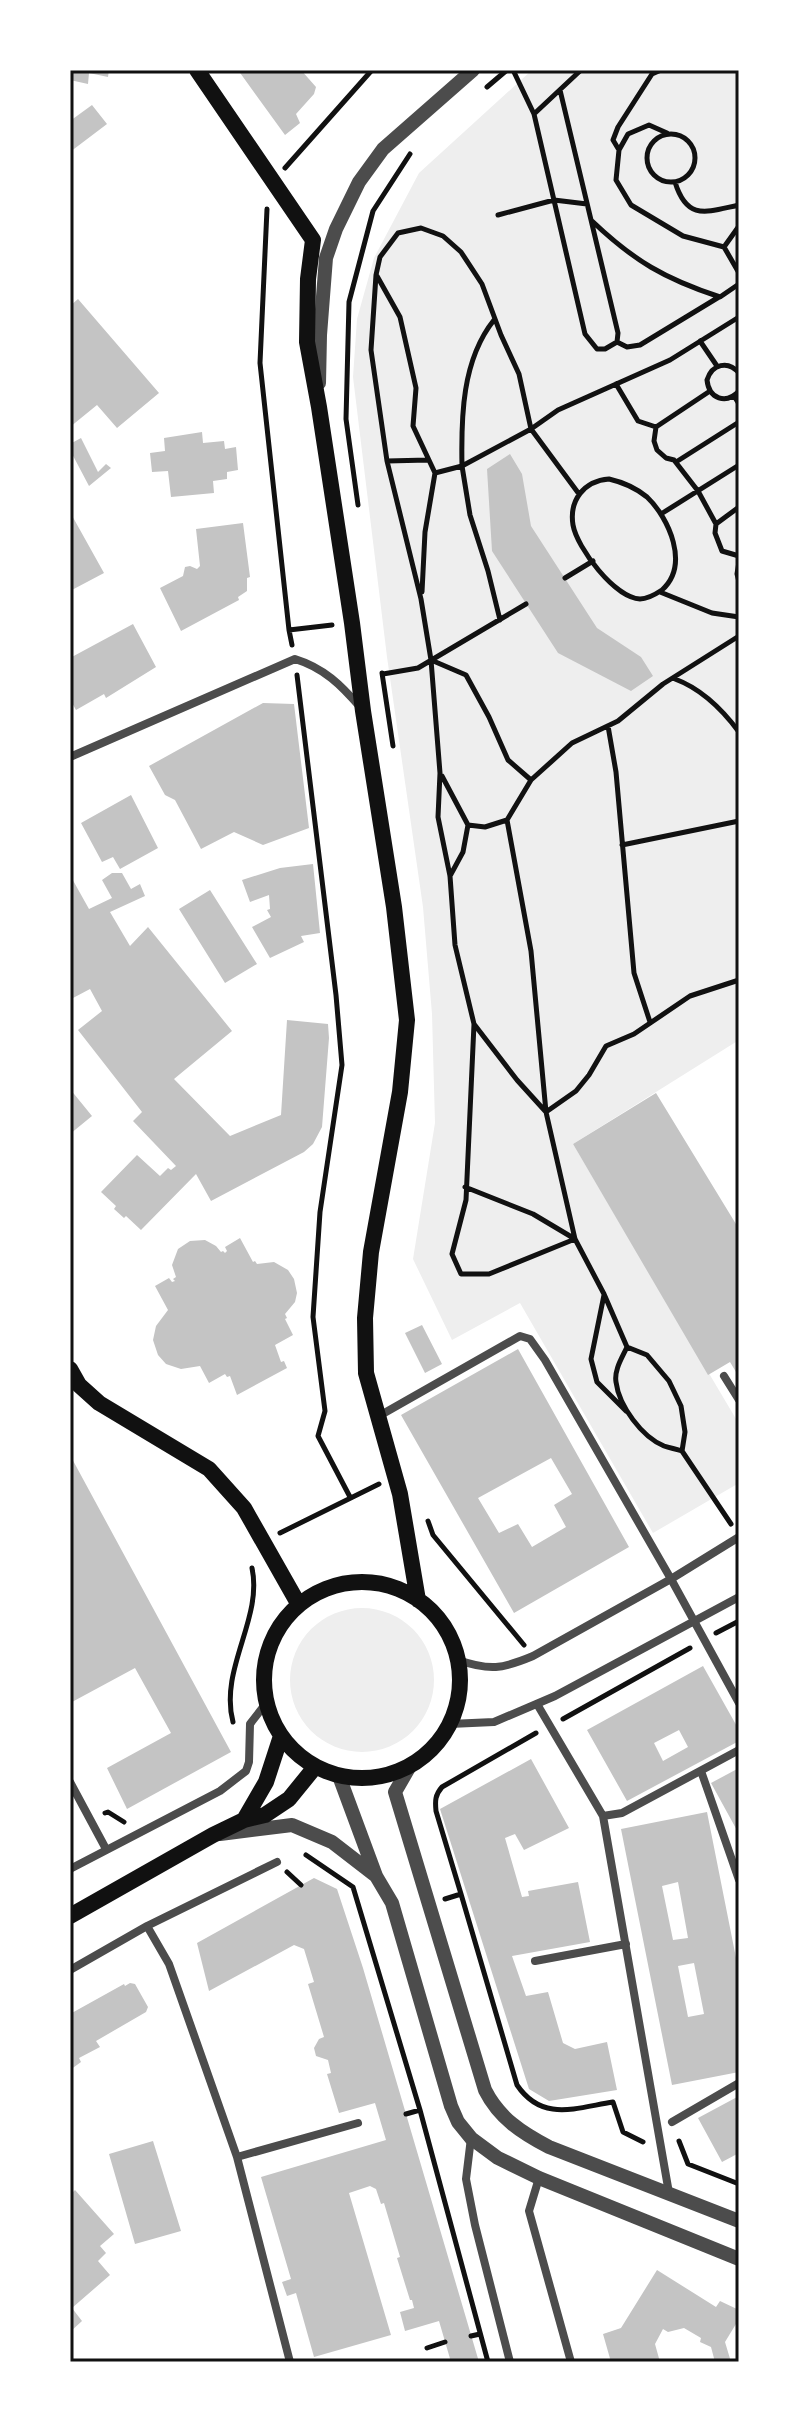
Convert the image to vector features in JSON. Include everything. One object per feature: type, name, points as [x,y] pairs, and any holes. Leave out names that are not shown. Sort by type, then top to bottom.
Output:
[{"type":"main road","points":[[197,70],[313,240],[308,279],[307,342],[394,907],[407,1020],[400,1092],[371,1252],[365,1318],[366,1373],[400,1494],[418,1600]]},
{"type":"main road","points":[[70,1369],[79,1385],[99,1403],[209,1469],[244,1508],[299,1605]]},
{"type":"main road","points":[[361,1582],[387,1586],[418,1600],[435,1615],[445,1630],[458,1660],[460,1689],[450,1724],[438,1743],[410,1766],[388,1775],[372,1778],[339,1776],[315,1767],[292,1750],[271,1717],[263,1683],[270,1643],[286,1618],[299,1605],[326,1589],[361,1582]]},
{"type":"main road","points":[[244,1820],[266,1782],[281,1736]]},
{"type":"main road","points":[[70,1916],[213,1835],[244,1820],[265,1815],[289,1799],[315,1767]]},
{"type":"street","points":[[319,407],[323,287],[326,258],[336,229],[359,182],[383,149],[473,70]]},
{"type":"street","points":[[70,745],[73,756],[295,659],[327,674],[363,711]]},
{"type":"street","points":[[379,1416],[520,1336],[530,1339],[537,1346],[671,1579],[739,1703]]},
{"type":"street","points":[[724,1376],[739,1400]]},
{"type":"street","points":[[458,1660],[497,1669],[533,1656],[739,1537]]},
{"type":"street","points":[[450,1724],[494,1722],[537,1704],[739,1597]]},
{"type":"street","points":[[70,1869],[220,1791],[242,1776],[249,1762],[250,1724],[267,1702]]},
{"type":"street","points":[[537,1704],[603,1816],[669,2193]]},
{"type":"street","points":[[603,1816],[622,1813],[739,1750]]},
{"type":"street","points":[[410,1766],[395,1792],[485,2090],[502,2116],[549,2147],[739,2221]]},
{"type":"street","points":[[701,1771],[739,1880]]},
{"type":"street","points":[[339,1776],[376,1876],[392,1903],[451,2106],[458,2122],[471,2138],[498,2158],[539,2178],[739,2259]]},
{"type":"street","points":[[70,1782],[106,1849]]},
{"type":"street","points":[[213,1835],[292,1825],[332,1842],[376,1876]]},
{"type":"street","points":[[70,1970],[147,1926],[277,1862]]},
{"type":"street","points":[[147,1926],[169,1964],[237,2157],[290,2362]]},
{"type":"street","points":[[535,1961],[626,1944]]},
{"type":"street","points":[[672,2122],[739,2083]]},
{"type":"street","points":[[237,2157],[358,2123]]},
{"type":"street","points":[[471,2138],[466,2179],[510,2362]]},
{"type":"street","points":[[539,2178],[529,2211],[571,2362]]},
{"type":"path","points":[[234,1727],[229,1708],[230,1684],[254,1593],[253,1571],[245,1550],[350,1497],[318,1436],[325,1411],[313,1317],[320,1212],[342,1065],[260,363],[267,208],[273,183],[372,70]]},
{"type":"path","points":[[482,92],[510,70],[534,114],[585,334],[597,349],[605,349],[617,342]]},
{"type":"path","points":[[534,114],[581,70]]},
{"type":"path","points":[[619,150],[613,140],[618,127],[652,74],[661,70]]},
{"type":"path","points":[[560,90],[618,333],[617,342]]},
{"type":"path","points":[[667,133],[656,137],[649,146],[646,158],[649,170],[668,183],[690,174],[695,163],[695,151],[689,141],[679,134],[667,133],[649,125],[628,134],[619,150],[616,180],[631,205],[683,236],[724,247],[739,273]]},
{"type":"path","points":[[359,511],[346,419],[349,302],[373,211],[412,152]]},
{"type":"path","points":[[675,182],[680,197],[690,209],[704,212],[739,205]]},
{"type":"path","points":[[498,215],[554,200],[587,204]]},
{"type":"path","points":[[591,221],[639,262],[684,286],[720,297]]},
{"type":"path","points":[[724,247],[739,226]]},
{"type":"path","points":[[575,1239],[489,1274],[461,1274],[452,1254],[466,1200],[474,1024],[455,945],[450,876],[438,817],[440,773],[431,660],[421,599],[387,461],[371,350],[380,257],[398,233],[421,228],[443,236],[461,252],[482,284],[519,374],[531,429],[579,494]]},
{"type":"path","points":[[376,275],[400,317],[416,388],[413,426],[435,473],[425,532],[421,599]]},
{"type":"path","points":[[617,342],[627,347],[640,345],[739,284]]},
{"type":"path","points":[[435,473],[462,466],[531,429],[558,410],[670,360],[739,317]]},
{"type":"path","points":[[495,319],[484,332],[476,350],[468,382],[463,407],[462,466],[470,515],[500,620]]},
{"type":"path","points":[[700,341],[717,366]]},
{"type":"path","points":[[739,372],[729,365],[717,366],[707,380],[714,396],[724,400],[736,394],[739,404]]},
{"type":"path","points":[[616,384],[638,421],[656,427]]},
{"type":"path","points":[[710,391],[656,427],[654,441],[657,450],[676,462],[698,491],[716,524],[715,533],[722,551],[739,559],[739,582]]},
{"type":"path","points":[[676,462],[739,422]]},
{"type":"path","points":[[387,461],[428,460]]},
{"type":"path","points":[[661,514],[739,465]]},
{"type":"path","points":[[597,480],[622,482],[646,496],[661,514],[671,533],[675,560],[673,573],[660,592],[641,599],[627,596],[603,576],[573,527],[574,506],[579,494],[586,485],[597,480]]},
{"type":"path","points":[[716,524],[739,507]]},
{"type":"path","points":[[565,578],[593,561]]},
{"type":"path","points":[[660,592],[712,613],[739,617]]},
{"type":"path","points":[[383,674],[418,668],[526,604]]},
{"type":"path","points":[[289,630],[352,623]]},
{"type":"path","points":[[682,1451],[685,1432],[681,1406],[669,1381],[647,1355],[627,1347],[575,1239],[546,1112],[531,951],[507,820],[531,780],[572,743],[608,726],[739,636]]},
{"type":"path","points":[[431,660],[466,675],[508,760],[531,780]]},
{"type":"path","points":[[381,661],[394,752]]},
{"type":"path","points":[[674,679],[690,685],[722,710],[739,732]]},
{"type":"path","points":[[608,726],[616,772],[634,973],[650,1022]]},
{"type":"path","points":[[440,773],[468,825],[463,852],[450,876]]},
{"type":"path","points":[[468,825],[485,827],[507,820]]},
{"type":"path","points":[[622,845],[739,821]]},
{"type":"path","points":[[546,1112],[576,1091],[606,1046],[634,1034],[690,996],[739,980]]},
{"type":"path","points":[[474,1024],[546,1112]]},
{"type":"path","points":[[465,1187],[533,1214],[575,1239]]},
{"type":"path","points":[[604,1294],[591,1359],[597,1382],[661,1445],[682,1451],[739,1537]]},
{"type":"path","points":[[627,1347],[618,1364],[615,1381],[627,1413]]},
{"type":"path","points":[[425,1508],[433,1535],[533,1656]]},
{"type":"path","points":[[688,2164],[623,2132],[613,2102],[550,2110],[529,2100],[517,2085],[488,1974],[461,1894],[435,1799],[442,1787],[739,1621]]},
{"type":"path","points":[[90,1819],[108,1812],[126,1823]]},
{"type":"path","points":[[304,1854],[353,1887],[420,2110],[488,2362]]},
{"type":"path","points":[[429,1903],[461,1894]]},
{"type":"path","points":[[363,1921],[395,1913]]},
{"type":"path","points":[[406,2114],[420,2110]]},
{"type":"path","points":[[471,2336],[480,2334]]},
{"type":"path","points":[[427,2348],[445,2342]]},
{"type":"shaded area","points":[[532,70],[739,70],[739,1040],[573,1144],[739,1424],[739,1483],[653,1533],[520,1303],[452,1340],[413,1259],[435,1123],[432,1014],[423,907],[387,657],[353,377],[357,319],[374,258],[419,173]]},
{"type":"shaded area","points":[[362,1608],[389,1614],[413,1629],[428,1653],[434,1680],[428,1707],[413,1731],[389,1746],[362,1752],[335,1746],[311,1731],[296,1707],[290,1680],[296,1653],[311,1629],[335,1614]]},
{"type":"building","points":[[70,70],[109,70],[108,77],[89,73],[88,84],[70,80]]},
{"type":"building","points":[[238,70],[301,70],[316,87],[314,94],[296,114],[300,123],[285,135]]},
{"type":"building","points":[[92,105],[107,124],[70,152],[70,121]]},
{"type":"building","points":[[78,299],[159,393],[117,428],[97,405],[70,427],[70,306]]},
{"type":"building","points":[[202,432],[203,443],[224,441],[225,449],[236,447],[238,470],[227,472],[227,479],[213,481],[214,493],[171,497],[168,471],[152,472],[150,453],[165,451],[164,438]]},
{"type":"building","points":[[81,438],[98,472],[106,464],[111,468],[89,486],[70,450],[70,444]]},
{"type":"building","points":[[510,454],[522,474],[531,526],[597,628],[641,657],[653,676],[631,691],[558,653],[492,551],[487,469]]},
{"type":"building","points":[[70,512],[104,573],[70,591]]},
{"type":"building","points":[[243,523],[250,577],[247,578],[247,591],[238,597],[239,600],[181,631],[160,588],[183,576],[185,567],[197,569],[200,566],[196,529]]},
{"type":"building","points":[[133,624],[156,667],[106,698],[104,694],[76,710],[70,699],[70,658]]},
{"type":"building","points":[[263,703],[294,704],[309,828],[263,845],[234,832],[201,849],[175,800],[165,795],[149,766]]},
{"type":"building","points":[[131,795],[158,848],[120,869],[113,857],[102,862],[81,823]]},
{"type":"building","points":[[313,864],[320,933],[301,936],[304,942],[270,958],[252,927],[271,917],[267,910],[270,909],[269,895],[250,902],[242,880],[280,868]]},
{"type":"building","points":[[112,873],[122,873],[131,889],[140,884],[145,896],[110,912],[130,946],[148,927],[232,1031],[174,1079],[230,1136],[281,1115],[287,1020],[328,1024],[322,1127],[313,1144],[304,1152],[211,1201],[196,1174],[141,1230],[114,1209],[116,1206],[101,1192],[137,1155],[160,1176],[168,1168],[171,1170],[176,1166],[133,1121],[142,1112],[78,1030],[102,1011],[90,989],[73,998],[70,991],[70,875],[89,909],[112,898],[102,880]]},
{"type":"building","points":[[210,890],[257,964],[225,983],[179,909]]},
{"type":"building","points":[[70,1089],[92,1116],[70,1134]]},
{"type":"building","points":[[656,1093],[739,1229],[739,1377],[730,1362],[708,1375],[573,1144]]},
{"type":"building","points":[[240,1238],[253,1262],[274,1262],[288,1270],[297,1293],[295,1302],[285,1314],[293,1335],[275,1345],[281,1362],[284,1361],[287,1368],[237,1395],[230,1376],[225,1374],[209,1383],[200,1366],[181,1369],[166,1364],[158,1355],[153,1340],[156,1326],[168,1310],[155,1286],[169,1278],[175,1281],[172,1265],[178,1249],[190,1241],[205,1240],[225,1253],[225,1247]]},
{"type":"building","points":[[422,1325],[442,1364],[425,1373],[405,1333]]},
{"type":"building","points":[[518,1349],[629,1547],[514,1613],[401,1415]],"holes":[[[551,1458],[572,1494],[554,1505],[566,1527],[532,1547],[518,1524],[499,1533],[478,1498]]]},
{"type":"building","points":[[70,1455],[231,1752],[127,1809],[107,1768],[171,1733],[135,1668],[72,1702],[70,1699]]},
{"type":"building","points":[[703,1666],[739,1730],[739,1741],[627,1801],[587,1730]],"holes":[[[679,1730],[688,1747],[663,1761],[654,1743]]]},
{"type":"building","points":[[531,1759],[569,1828],[524,1850],[515,1834],[505,1838],[522,1897],[529,1896],[528,1891],[578,1882],[590,1942],[512,1956],[526,1996],[548,1992],[563,2043],[575,2049],[607,2042],[617,2090],[549,2101],[529,2089],[440,1809]]},
{"type":"building","points":[[739,1768],[739,1834],[711,1783]]},
{"type":"building","points":[[707,1812],[739,1973],[739,2072],[672,2085],[621,1829]],"holes":[[[678,1882],[688,1938],[673,1940],[662,1886]],[[694,1963],[704,2014],[688,2017],[678,1966]]]},
{"type":"building","points":[[314,1878],[337,1889],[479,2362],[451,2362],[439,2321],[405,2331],[400,2312],[414,2308],[397,2258],[400,2257],[384,2203],[381,2204],[376,2189],[370,2186],[349,2193],[391,2335],[314,2357],[296,2293],[287,2296],[282,2282],[291,2279],[261,2177],[386,2140],[375,2103],[339,2113],[327,2074],[331,2073],[328,2060],[316,2056],[314,2048],[324,2037],[308,1984],[314,1982],[304,1949],[294,1945],[209,1991],[197,1943]]},
{"type":"building","points":[[130,1983],[135,1984],[148,2007],[146,2012],[96,2041],[100,2047],[79,2058],[81,2062],[70,2070],[70,2014]]},
{"type":"building","points":[[739,2096],[739,2153],[722,2162],[698,2118]]},
{"type":"building","points":[[153,2141],[181,2231],[135,2244],[109,2154]]},
{"type":"building","points":[[75,2190],[114,2234],[100,2246],[106,2253],[98,2261],[110,2275],[72,2308],[82,2321],[70,2332],[70,2195]]},
{"type":"building","points":[[657,2270],[716,2307],[720,2301],[739,2310],[739,2319],[725,2342],[731,2362],[715,2362],[711,2347],[684,2328],[668,2332],[663,2329],[655,2344],[660,2362],[611,2362],[603,2334],[621,2328]]}]
